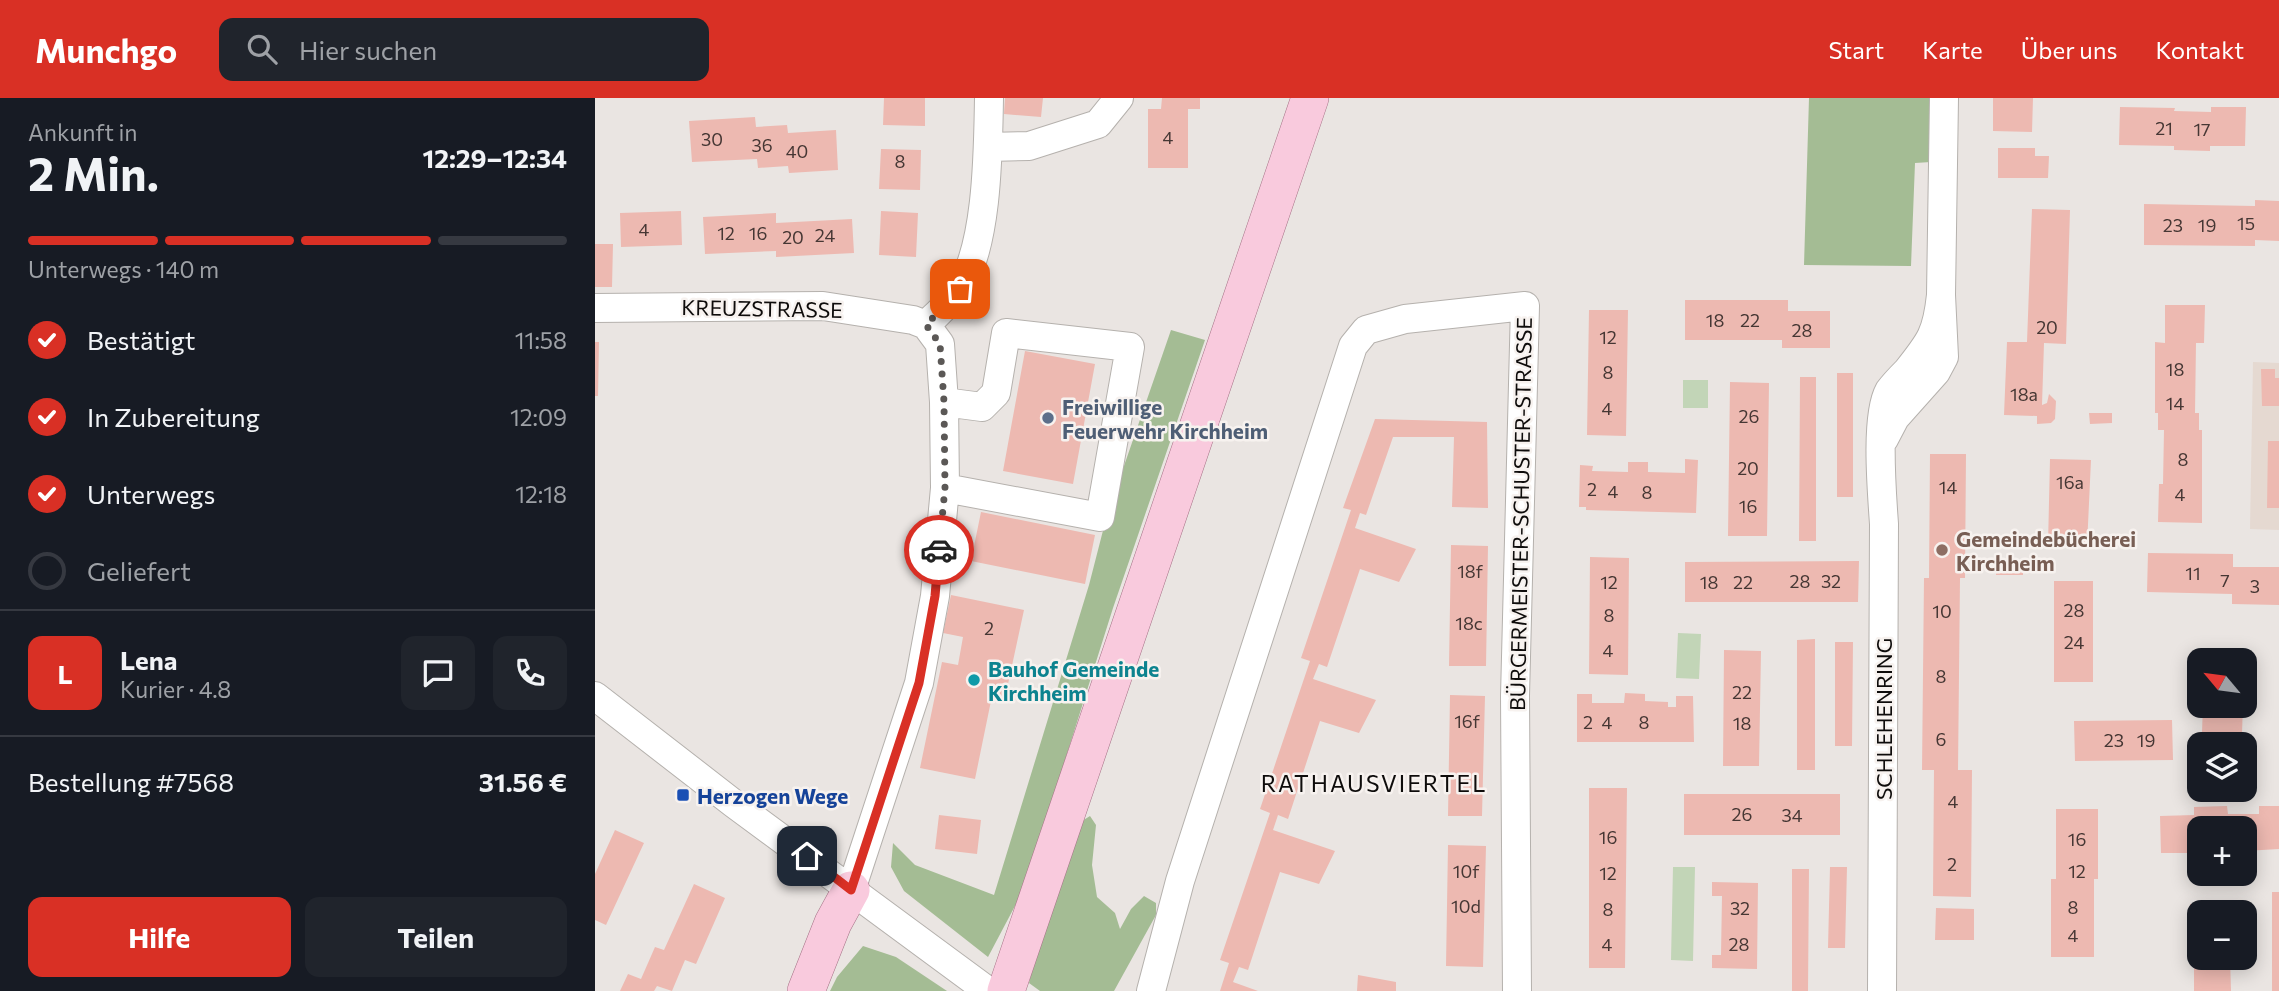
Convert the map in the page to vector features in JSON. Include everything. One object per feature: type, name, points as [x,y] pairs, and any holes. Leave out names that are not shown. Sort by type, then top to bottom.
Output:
[{"type":"main road","points":[[989,988],[1310,98]]},
{"type":"main road","points":[[806,991],[833,923],[851,890]]},
{"type":"street","points":[[851,890],[919,683],[935,596],[945,488],[944,402],[940,344],[926,325],[960,289],[978,248],[988,147],[989,98]]},
{"type":"street","points":[[988,147],[1029,146],[1098,124],[1119,98]]},
{"type":"street","name":"SCHLEHENRING","points":[[1882,991],[1884,524],[1880,448],[1895,418],[1936,372],[1944,357],[1941,295],[1944,98]]},
{"type":"street","name":"KREUZSTRASSE","points":[[595,308],[823,306],[902,318],[926,325]]},
{"type":"street","name":"BÜRGERMEISTER-SCHUSTER-STRASSE","points":[[1151,991],[1180,881],[1353,346],[1366,330],[1405,319],[1525,306],[1515,696],[1517,991]]},
{"type":"street","points":[[944,402],[982,407],[996,393],[1006,332],[1130,347],[1100,517],[945,488]]},
{"type":"street","points":[[595,696],[733,803],[989,988]]},
{"type":"shaded area","points":[[2253,362],[2279,363],[2279,530],[2250,529]]},
{"type":"green space","points":[[1809,98],[1934,98],[1931,162],[1915,163],[1911,266],[1804,265]]},
{"type":"green space","points":[[1171,330],[1205,340],[1113,608],[1025,887],[988,957],[904,891],[891,867],[893,843],[915,865],[994,895],[1089,585],[1107,515]]},
{"type":"green space","points":[[1683,380],[1708,380],[1708,408],[1683,408]]},
{"type":"green space","points":[[1678,633],[1701,634],[1699,679],[1676,678]]},
{"type":"green space","points":[[1090,816],[1096,825],[1092,865],[1097,897],[1115,913],[1120,929],[1131,909],[1144,896],[1156,903],[1156,915],[1114,991],[1040,991],[1029,983],[1038,945],[1074,826]]},
{"type":"green space","points":[[1673,867],[1695,867],[1693,961],[1671,960]]},
{"type":"green space","points":[[863,946],[896,957],[947,991],[830,991],[837,977]]},
{"type":"building","points":[[884,98],[925,98],[925,126],[883,125]]},
{"type":"building","points":[[1005,98],[1043,98],[1041,117],[1004,114]]},
{"type":"building","points":[[1162,98],[1200,98],[1200,109],[1188,109],[1188,168],[1148,168],[1148,109],[1161,109]]},
{"type":"building","points":[[1993,98],[2033,98],[2032,132],[1993,131]]},
{"type":"building","points":[[2120,107],[2211,112],[2211,107],[2246,107],[2245,146],[2210,146],[2210,151],[2174,150],[2174,146],[2119,145]]},
{"type":"building","points":[[755,117],[756,127],[787,125],[788,133],[836,130],[838,170],[789,173],[788,166],[758,168],[757,159],[692,162],[689,121]]},
{"type":"building","points":[[1998,148],[2035,148],[2035,156],[2049,156],[2048,178],[1998,178]]},
{"type":"building","points":[[881,149],[921,150],[920,190],[879,189]]},
{"type":"building","points":[[2255,200],[2279,201],[2279,241],[2255,240],[2255,246],[2144,245],[2144,204],[2255,206]]},
{"type":"building","points":[[2032,209],[2070,210],[2066,344],[2044,343],[2042,405],[2047,403],[2049,394],[2056,401],[2055,419],[2051,423],[2037,424],[2037,416],[2004,415],[2007,342],[2027,342]]},
{"type":"building","points":[[681,211],[682,245],[621,247],[620,213]]},
{"type":"building","points":[[881,211],[918,213],[916,257],[879,255]]},
{"type":"building","points":[[776,213],[776,223],[852,219],[854,253],[776,257],[776,251],[705,254],[703,217]]},
{"type":"building","points":[[595,244],[613,244],[612,287],[595,287]]},
{"type":"building","points":[[1685,300],[1788,300],[1788,311],[1830,311],[1830,348],[1782,348],[1782,340],[1685,340]]},
{"type":"building","points":[[2165,305],[2205,305],[2204,343],[2196,343],[2195,413],[2199,413],[2199,430],[2202,430],[2202,523],[2158,522],[2159,484],[2163,484],[2164,430],[2158,430],[2158,413],[2155,413],[2155,342],[2165,343]]},
{"type":"building","points":[[1589,310],[1628,310],[1626,436],[1587,435]]},
{"type":"building","points":[[595,342],[599,342],[598,396],[595,396]]},
{"type":"building","points":[[1025,351],[1095,364],[1073,484],[1003,471]]},
{"type":"building","points":[[2261,369],[2275,369],[2275,378],[2279,378],[2279,406],[2262,406]]},
{"type":"building","points":[[1837,373],[1853,373],[1853,497],[1837,497]]},
{"type":"building","points":[[1800,377],[1816,377],[1816,541],[1799,541]]},
{"type":"building","points":[[1730,382],[1769,383],[1767,536],[1728,536]]},
{"type":"building","points":[[2089,413],[2112,413],[2112,423],[2090,424]]},
{"type":"building","points":[[1375,419],[1487,422],[1488,508],[1452,507],[1454,437],[1393,437],[1366,515],[1360,513],[1355,528],[1416,549],[1399,582],[1360,569],[1327,667],[1319,664],[1313,679],[1376,700],[1359,733],[1320,721],[1288,819],[1278,815],[1273,830],[1335,851],[1319,884],[1280,872],[1248,970],[1239,967],[1233,982],[1258,991],[1220,991],[1229,963],[1220,960],[1270,813],[1260,809],[1310,661],[1301,658],[1351,510],[1343,508]]},
{"type":"building","points":[[2268,441],[2279,441],[2279,508],[2267,508]]},
{"type":"building","points":[[1930,454],[1966,454],[1965,578],[1960,578],[1958,770],[1972,770],[1971,897],[1933,896],[1934,770],[1922,770],[1924,578],[1929,578]]},
{"type":"building","points":[[1685,459],[1698,460],[1696,513],[1586,510],[1586,507],[1579,507],[1580,465],[1593,466],[1592,471],[1628,472],[1628,462],[1648,462],[1648,472],[1685,473]]},
{"type":"building","points":[[2050,459],[2091,460],[2087,546],[2048,545]]},
{"type":"building","points":[[981,512],[1095,535],[1085,584],[971,561]]},
{"type":"building","points":[[1451,545],[1488,546],[1486,666],[1449,666]]},
{"type":"building","points":[[2148,553],[2233,554],[2233,567],[2279,567],[2279,605],[2232,604],[2232,594],[2147,592]]},
{"type":"building","points":[[1590,557],[1629,558],[1628,675],[1589,674]]},
{"type":"building","points":[[1859,561],[1858,602],[1685,602],[1685,562]]},
{"type":"building","points":[[1996,564],[2023,564],[2023,575],[1996,575]]},
{"type":"building","points":[[2054,581],[2093,581],[2093,682],[2054,682]]},
{"type":"building","name":"Bauhof Gemeinde Kirchheim","points":[[951,595],[1024,610],[1005,698],[992,696],[975,779],[920,768],[942,662],[958,665],[963,637],[943,633]]},
{"type":"building","points":[[1815,639],[1815,770],[1797,770],[1797,640]]},
{"type":"building","points":[[1835,642],[1853,642],[1852,746],[1835,746]]},
{"type":"building","points":[[1724,650],[1761,651],[1759,766],[1723,766]]},
{"type":"building","points":[[1625,693],[1645,694],[1645,701],[1668,702],[1668,707],[1676,707],[1676,696],[1693,696],[1694,742],[1577,742],[1577,694],[1592,694],[1592,703],[1624,703]]},
{"type":"building","points":[[1450,695],[1485,696],[1482,816],[1448,816]]},
{"type":"building","points":[[2203,718],[2243,718],[2242,732],[2202,732]]},
{"type":"building","points":[[2172,720],[2173,760],[2075,761],[2074,721]]},
{"type":"building","points":[[1589,788],[1627,788],[1625,968],[1589,968]]},
{"type":"building","points":[[1684,794],[1840,794],[1840,835],[1684,835]]},
{"type":"building","points":[[2227,806],[2228,814],[2259,814],[2259,806],[2279,806],[2279,849],[2257,850],[2257,816],[2187,816],[2187,853],[2161,853],[2160,816],[2194,815],[2194,807]]},
{"type":"building","points":[[2056,809],[2098,809],[2098,879],[2094,879],[2094,957],[2051,957],[2051,879],[2056,879]]},
{"type":"building","points":[[939,815],[981,820],[977,854],[935,849]]},
{"type":"building","points":[[615,830],[644,843],[606,925],[595,920],[595,874]]},
{"type":"building","points":[[1448,845],[1486,846],[1483,967],[1446,966]]},
{"type":"building","points":[[1830,867],[1847,867],[1845,948],[1828,948]]},
{"type":"building","points":[[1792,869],[1809,869],[1808,991],[1792,991]]},
{"type":"building","points":[[1712,882],[1758,883],[1757,969],[1712,968],[1712,955],[1721,955],[1722,896],[1712,896]]},
{"type":"building","points":[[694,884],[725,898],[696,964],[685,960],[672,991],[657,986],[654,991],[620,991],[628,974],[641,979],[655,947],[664,950]]},
{"type":"building","points":[[2272,892],[2279,892],[2279,991],[2272,991]]},
{"type":"building","points":[[1936,908],[1974,909],[1974,940],[1935,940]]},
{"type":"building","points":[[2194,970],[2230,970],[2231,991],[2194,991]]},
{"type":"building","points":[[1358,975],[1396,982],[1396,991],[1357,991]]},
{"type":"way so far","points":[[939,550],[945,488],[944,402],[940,344],[926,325],[960,289]]},
{"type":"place","name":"Freiwillige Feuerwehr Kirchheim","points":[[1048,418]]},
{"type":"place","name":"Gemeindebücherei Kirchheim","points":[[1942,550]]},
{"type":"place","name":"Bauhof Gemeinde Kirchheim","points":[[974,680]]},
{"type":"place","name":"Herzogen Wege","points":[[683,795]]},
{"type":"district","name":"RATHAUSVIERTEL","points":[[1374,783]]},
{"type":"route","points":[[807,856],[851,890],[919,683],[935,596],[939,550]]}]
